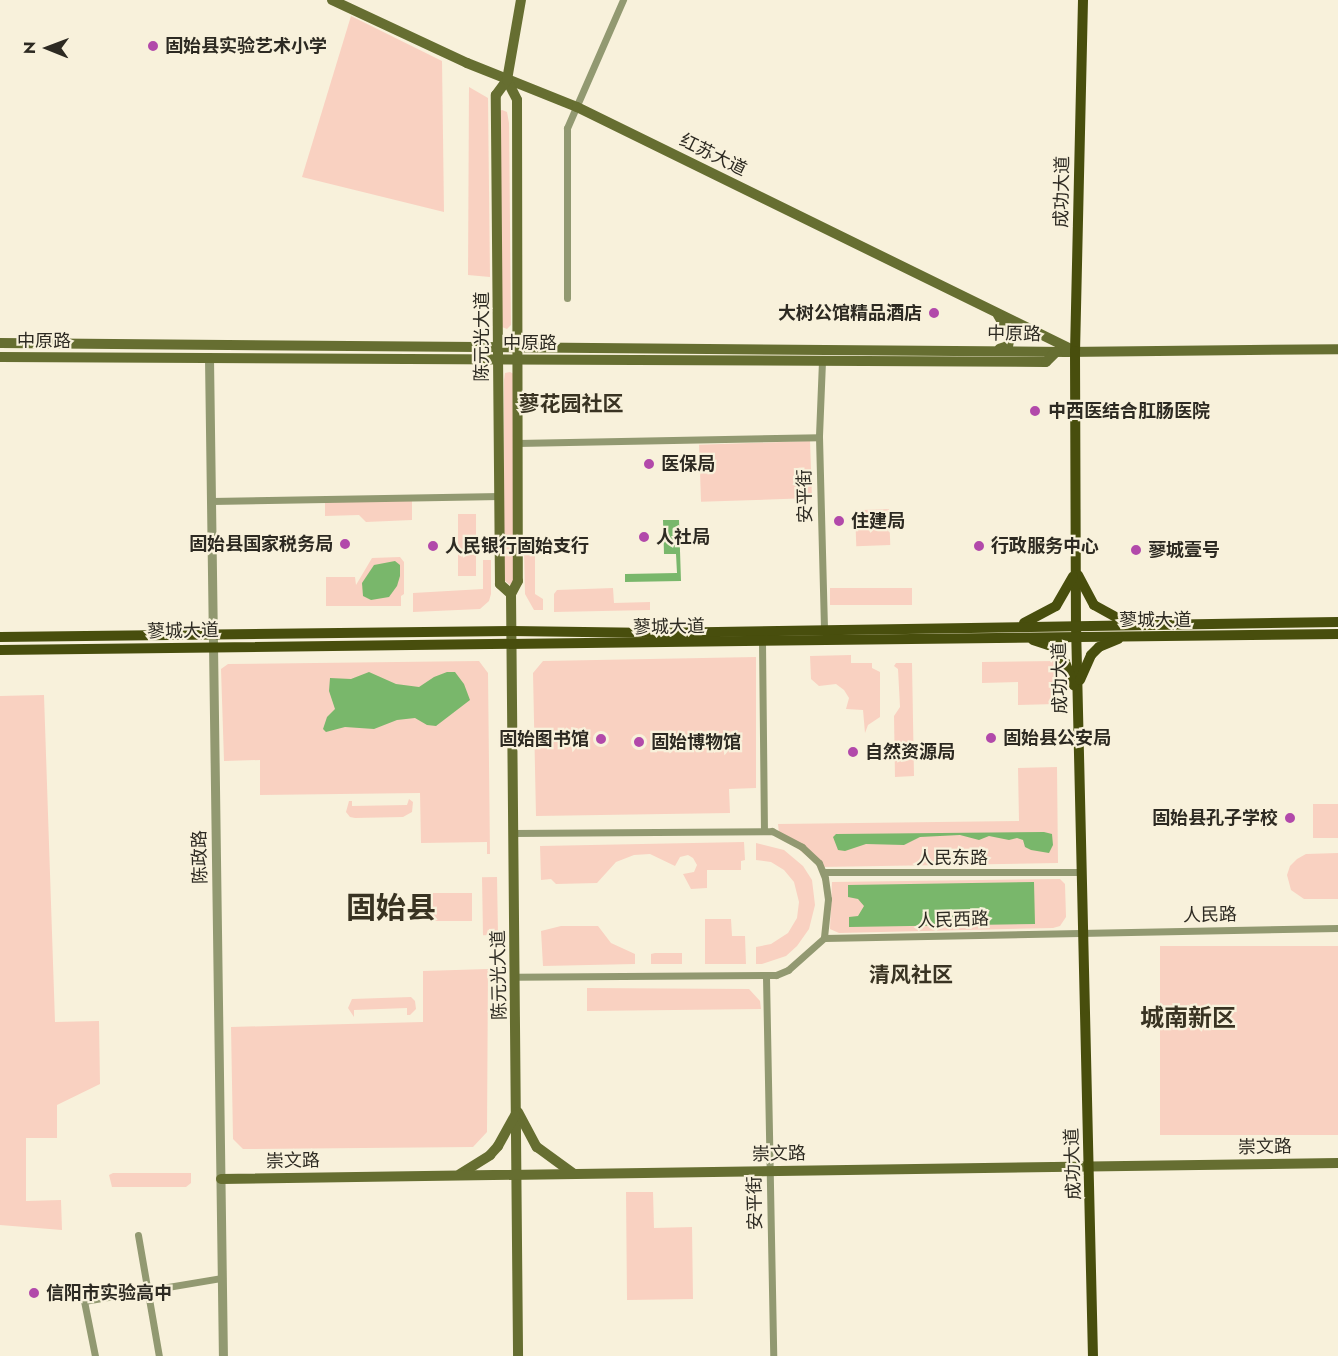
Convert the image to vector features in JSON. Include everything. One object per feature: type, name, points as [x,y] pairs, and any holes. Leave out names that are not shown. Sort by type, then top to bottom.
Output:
[{"type":"main road","name":"红苏大道","points":[[332,0],[507,80],[577,107],[1075,351]]},
{"type":"main road","name":"陈元光大道","points":[[511,594],[500,584],[496,95],[507,80],[521,0]]},
{"type":"main road","name":"成功大道","points":[[1083,0],[1075,351],[1076,630],[1093,1356]]},
{"type":"main road","name":"陈元光大道","points":[[507,80],[516,100],[518,581],[511,594],[518,1356]]},
{"type":"main road","points":[[994,350],[1006,347],[1010,341],[1008,329],[996,312]]},
{"type":"main road","name":"中原路","points":[[0,343],[499,348],[518,354],[822,361],[1046,362],[1056,352]]},
{"type":"main road","name":"中原路","points":[[0,357],[499,360],[518,354],[1338,349]]},
{"type":"main road","points":[[1076,571],[1094,605],[1129,624]]},
{"type":"main road","points":[[1019,631],[1056,606],[1076,571]]},
{"type":"main road","name":"蓼城大道","points":[[0,637],[512,631],[1019,631],[1076,630],[1129,624],[1338,622]]},
{"type":"main road","name":"蓼城大道","points":[[1076,630],[1123,637],[1338,634]]},
{"type":"main road","points":[[1019,631],[1052,646],[1065,662],[1077,692]]},
{"type":"main road","name":"蓼城大道","points":[[0,650],[762,642],[1019,631]]},
{"type":"main road","points":[[1077,692],[1091,656],[1099,647],[1123,637]]},
{"type":"main road","points":[[516,1109],[537,1147],[574,1174]]},
{"type":"main road","points":[[459,1175],[490,1155],[498,1146],[512,1122],[516,1109]]},
{"type":"main road","name":"崇文路","points":[[221,1179],[1338,1163]]},
{"type":"street","points":[[567,298],[567,128],[623,0]]},
{"type":"street","name":"陈政路","points":[[209,358],[223,1356]]},
{"type":"street","name":"安平街","points":[[822,361],[819,437],[824,631]]},
{"type":"street","points":[[517,442],[819,437]]},
{"type":"street","points":[[211,501],[500,496]]},
{"type":"street","points":[[762,642],[764,830]]},
{"type":"street","points":[[513,833],[764,830],[779,833],[802,847],[819,863],[824,872],[828,899],[824,938],[788,970],[766,977],[516,978]]},
{"type":"street","name":"人民东路","points":[[824,872],[1081,872]]},
{"type":"street","name":"人民路","points":[[1082,932],[1338,928]]},
{"type":"street","name":"人民西路","points":[[824,938],[1082,932]]},
{"type":"street","name":"安平街","points":[[766,977],[773,1356]]},
{"type":"street","points":[[138,1235],[159,1356]]},
{"type":"street","points":[[94,1356],[84,1301],[222,1278]]},
{"type":"shaded area","points":[[351,16],[442,61],[444,212],[302,177]]},
{"type":"shaded area","points":[[469,87],[488,98],[490,277],[468,275]]},
{"type":"shaded area","points":[[499,111],[507,112],[509,123],[511,325],[507,329],[502,327]]},
{"type":"shaded area","points":[[505,373],[514,374],[515,580],[510,585],[504,580],[504,380]]},
{"type":"shaded area","points":[[810,441],[812,498],[701,502],[699,445]]},
{"type":"shaded area","points":[[412,500],[412,520],[366,522],[359,515],[325,516],[325,501]]},
{"type":"shaded area","points":[[889,509],[890,545],[856,546],[855,510]]},
{"type":"shaded area","points":[[458,514],[476,514],[476,576],[458,576]]},
{"type":"shaded area","points":[[663,520],[679,520],[681,581],[625,582],[625,574],[677,573],[676,554],[664,554]]},
{"type":"shaded area","points":[[532,549],[535,556],[535,594],[543,599],[543,610],[534,610],[525,594],[524,550]]},
{"type":"shaded area","points":[[400,557],[404,562],[404,594],[401,596],[401,606],[326,606],[326,577],[355,577],[356,585],[372,558]]},
{"type":"shaded area","points":[[483,560],[491,560],[491,594],[489,601],[480,609],[413,612],[413,593],[483,589]]},
{"type":"shaded area","points":[[395,561],[400,565],[400,576],[397,586],[389,597],[371,600],[363,596],[362,583],[374,565]]},
{"type":"shaded area","points":[[613,588],[614,603],[650,602],[650,610],[554,612],[554,594],[557,590]]},
{"type":"shaded area","points":[[830,588],[912,588],[912,605],[830,605]]},
{"type":"shaded area","points":[[851,655],[851,663],[872,663],[872,668],[880,672],[880,717],[868,725],[865,733],[863,710],[846,709],[849,698],[844,690],[836,684],[819,686],[811,679],[810,656]]},
{"type":"shaded area","points":[[756,657],[756,788],[729,789],[730,813],[536,816],[533,673],[543,661]]},
{"type":"shaded area","points":[[479,661],[488,673],[490,854],[487,854],[487,842],[421,843],[420,793],[260,795],[260,760],[224,761],[221,669],[228,664]]},
{"type":"shaded area","points":[[1056,661],[1056,704],[1018,705],[1018,682],[982,683],[982,662]]},
{"type":"shaded area","points":[[896,663],[912,663],[914,776],[895,777],[894,716],[900,707],[898,669],[894,666]]},
{"type":"shaded area","points":[[369,672],[396,684],[419,687],[434,677],[447,672],[455,672],[464,684],[470,700],[436,726],[427,725],[415,718],[397,720],[374,729],[345,727],[326,732],[323,729],[327,717],[335,709],[329,691],[330,678],[351,679]]},
{"type":"shaded area","points":[[44,695],[55,1022],[99,1021],[100,1084],[57,1105],[57,1138],[26,1138],[26,1201],[61,1200],[62,1230],[0,1225],[0,696]]},
{"type":"shaded area","points":[[1057,767],[1058,863],[820,867],[779,833],[778,824],[1019,821],[1018,768]]},
{"type":"shaded area","points":[[409,799],[413,802],[412,812],[403,817],[355,818],[350,817],[346,812],[349,801],[352,801],[352,806],[407,805]]},
{"type":"shaded area","points":[[1313,804],[1338,804],[1338,838],[1313,838]]},
{"type":"shaded area","points":[[1044,832],[1052,834],[1053,845],[1049,853],[1031,850],[1025,847],[1023,840],[1017,838],[1009,840],[989,836],[979,840],[960,835],[920,837],[904,845],[866,844],[845,851],[838,850],[833,837],[836,834]]},
{"type":"shaded area","points":[[744,842],[745,860],[741,861],[741,870],[707,870],[707,888],[691,889],[683,874],[694,872],[697,865],[688,855],[680,857],[675,866],[650,854],[634,855],[616,862],[597,883],[556,884],[551,879],[541,880],[540,846]]},
{"type":"shaded area","points":[[756,843],[784,850],[803,866],[812,880],[815,905],[809,929],[797,946],[786,956],[762,964],[756,964],[756,947],[771,944],[788,933],[797,918],[799,902],[794,882],[784,870],[771,862],[756,860]]},
{"type":"shaded area","points":[[1338,853],[1338,899],[1304,899],[1291,890],[1287,875],[1290,866],[1297,859],[1306,854]]},
{"type":"shaded area","points":[[482,877],[497,877],[498,935],[483,935]]},
{"type":"shaded area","points":[[1060,879],[1065,884],[1066,917],[1060,926],[1053,928],[839,933],[830,929],[832,882]]},
{"type":"shaded area","points":[[1034,882],[1035,924],[849,927],[849,917],[858,916],[864,906],[858,899],[848,897],[848,885]]},
{"type":"shaded area","points":[[432,893],[472,893],[472,921],[432,921]]},
{"type":"shaded area","points":[[705,919],[731,919],[732,936],[745,936],[746,964],[705,964]]},
{"type":"shaded area","points":[[561,926],[598,926],[611,943],[635,954],[635,964],[543,966],[541,931]]},
{"type":"shaded area","points":[[1160,946],[1338,946],[1338,1135],[1160,1135]]},
{"type":"shaded area","points":[[682,953],[682,964],[651,964],[651,954]]},
{"type":"shaded area","points":[[488,969],[487,1132],[473,1147],[243,1149],[233,1139],[231,1027],[423,1022],[423,971]]},
{"type":"shaded area","points":[[587,988],[749,989],[760,1001],[761,1009],[587,1011]]},
{"type":"shaded area","points":[[411,997],[415,1001],[416,1009],[410,1015],[407,1015],[407,1008],[354,1010],[354,1017],[348,1008],[352,999]]},
{"type":"shaded area","points":[[113,1173],[191,1173],[191,1183],[186,1187],[112,1187],[109,1175]]},
{"type":"shaded area","points":[[626,1192],[653,1192],[654,1228],[692,1227],[693,1299],[627,1300]]},
{"type":"place","name":"固始县实验艺术小学","points":[[153,46]]},
{"type":"place","name":"大树公馆精品酒店","points":[[934,313]]},
{"type":"place","name":"中西医结合肛肠医院","points":[[1035,411]]},
{"type":"place","name":"医保局","points":[[649,464]]},
{"type":"place","name":"住建局","points":[[839,521]]},
{"type":"place","name":"人社局","points":[[644,537]]},
{"type":"place","name":"固始县国家税务局","points":[[345,544]]},
{"type":"place","name":"人民银行固始支行","points":[[433,546]]},
{"type":"place","name":"行政服务中心","points":[[979,546]]},
{"type":"place","name":"蓼城壹号","points":[[1136,550]]},
{"type":"place","name":"固始县公安局","points":[[991,738]]},
{"type":"place","name":"固始图书馆","points":[[601,739]]},
{"type":"place","name":"固始博物馆","points":[[639,742]]},
{"type":"place","name":"自然资源局","points":[[853,752]]},
{"type":"place","name":"固始县孔子学校","points":[[1290,818]]},
{"type":"place","name":"信阳市实验高中","points":[[34,1293]]},
{"type":"district","name":"蓼花园社区","points":[[571,404]]},
{"type":"district","name":"固始县","points":[[391,908]]},
{"type":"district","name":"清风社区","points":[[911,975]]},
{"type":"district","name":"城南新区","points":[[1188,1018]]}]
